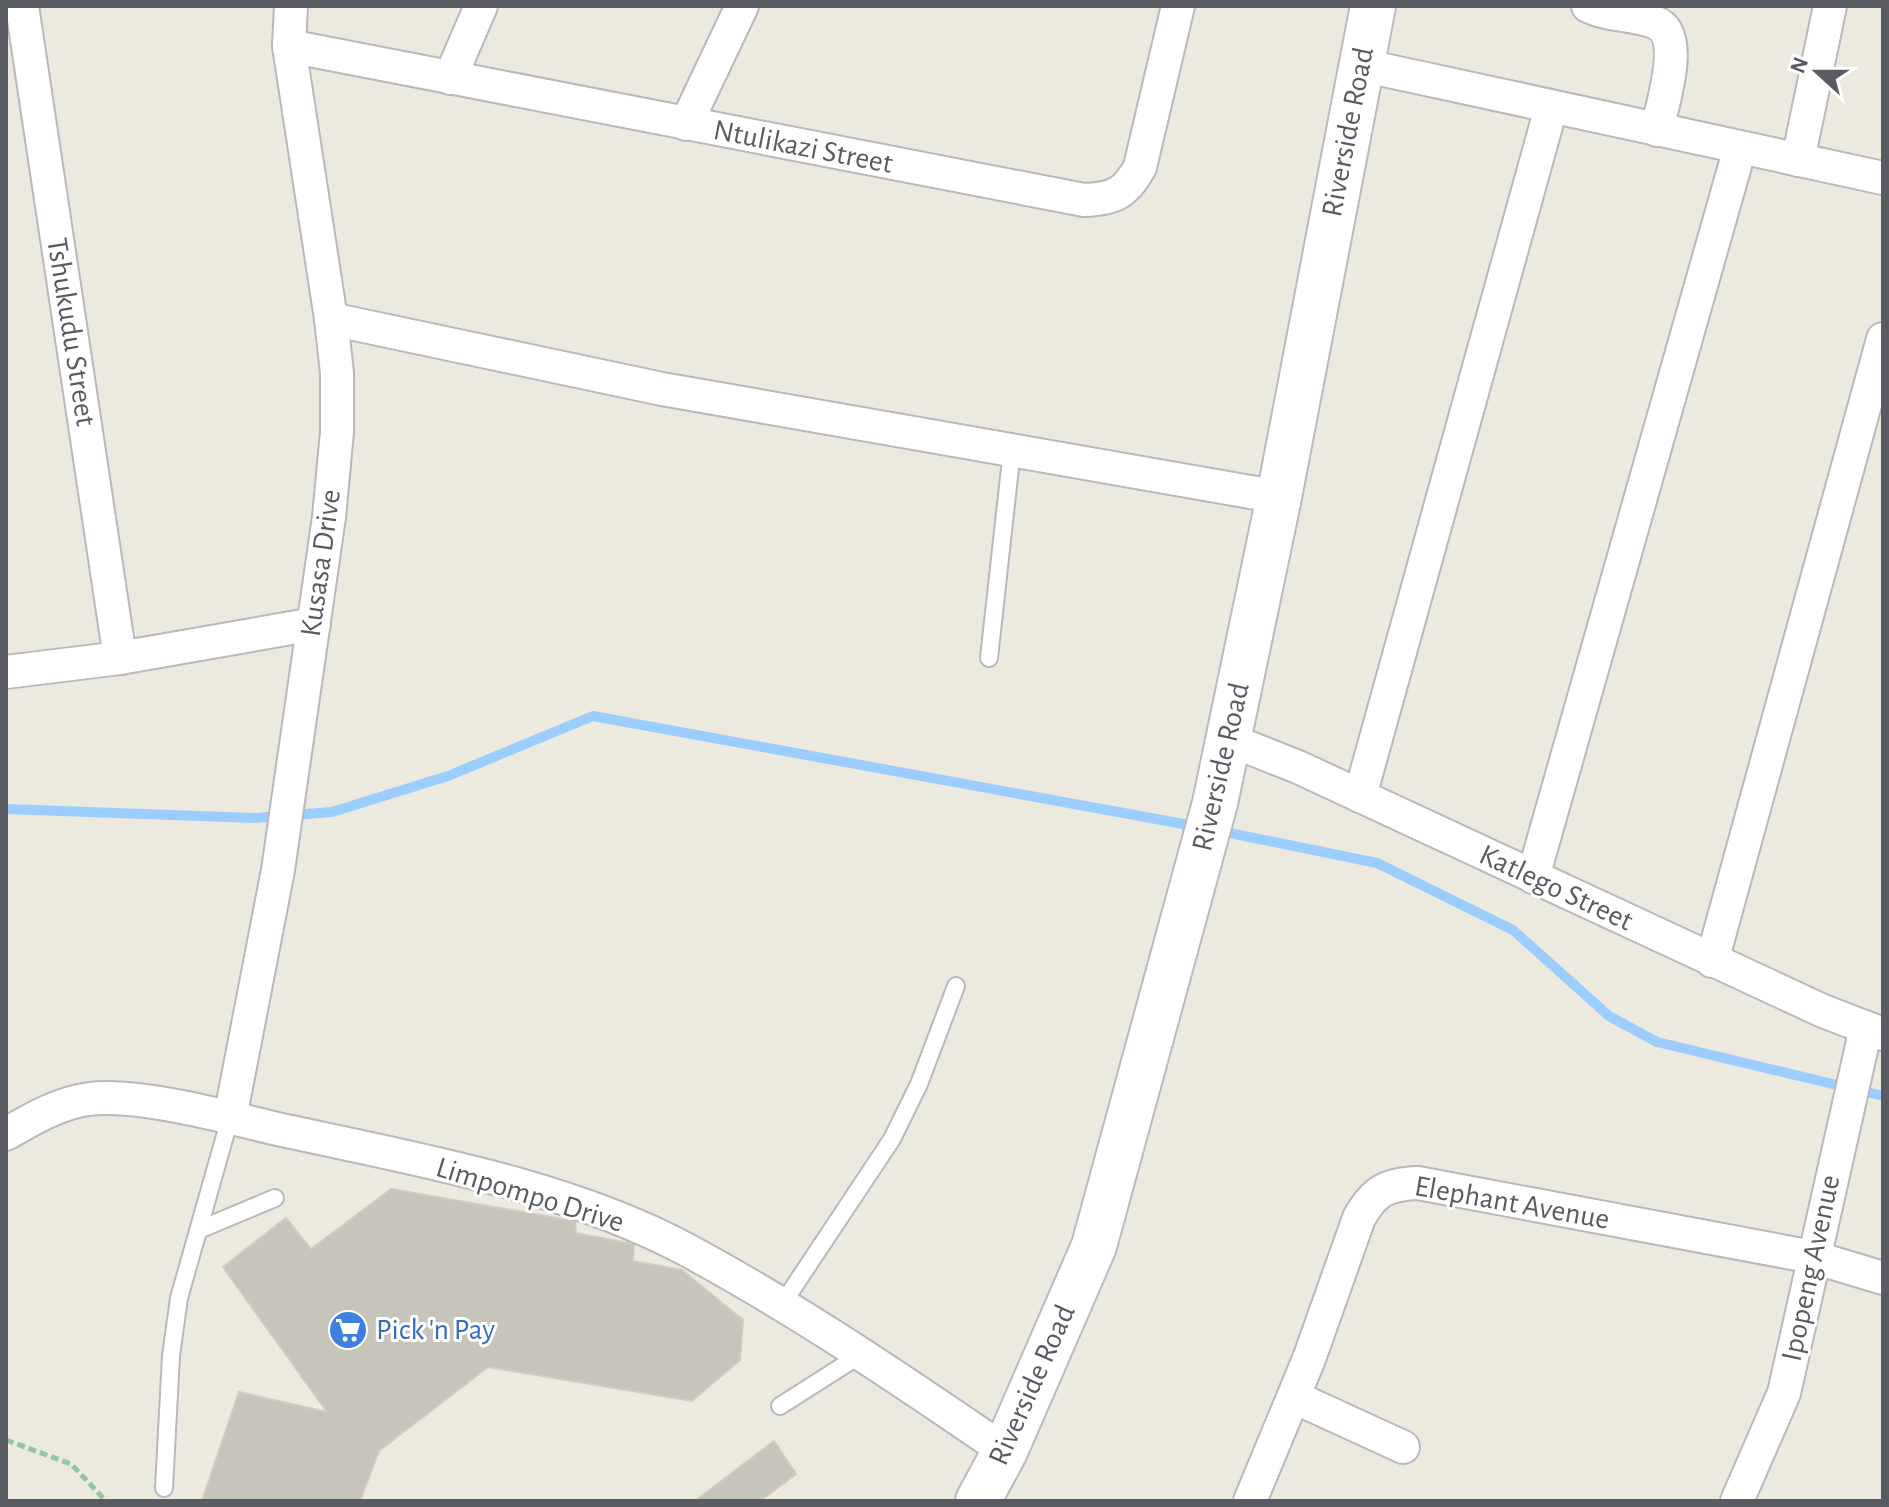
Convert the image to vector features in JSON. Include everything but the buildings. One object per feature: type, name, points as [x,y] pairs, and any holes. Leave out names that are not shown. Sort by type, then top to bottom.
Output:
[{"type":"street","name":"Tshukudu Street","points":[[22,6],[120,658]]},
{"type":"street","name":"Kusasa Drive","points":[[230,1118],[278,870],[329,517],[337,432],[337,373],[289,46],[291,6]]},
{"type":"street","points":[[450,78],[481,6]]},
{"type":"street","points":[[686,124],[742,6]]},
{"type":"street","name":"Ntulikazi Street","points":[[289,46],[1057,196],[1109,199],[1128,190],[1140,167],[1178,6]]},
{"type":"street","name":"Riverside Road","points":[[978,1501],[1005,1451],[1094,1246],[1215,803],[1279,497],[1373,6]]},
{"type":"street","points":[[1588,6],[1657,22],[1667,31],[1672,50],[1657,130]]},
{"type":"street","points":[[1798,160],[1830,6]]},
{"type":"street","points":[[1361,65],[1883,178]]},
{"type":"street","points":[[1360,796],[1551,108]]},
{"type":"street","points":[[1533,877],[1740,148]]},
{"type":"street","points":[[331,319],[662,389],[1279,497]]},
{"type":"street","points":[[1712,961],[1883,339]]},
{"type":"street","points":[[6,672],[120,658],[314,624]]},
{"type":"street","name":"Katlego Street","points":[[1230,740],[1360,796],[1712,961],[1874,1031]]},
{"type":"street","name":"Ipopeng Avenue","points":[[1737,1501],[1784,1393],[1813,1257],[1874,1031]]},
{"type":"street","name":"Limpompo Drive","points":[[6,1134],[57,1106],[90,1099],[127,1100],[230,1118],[555,1197],[626,1221],[688,1251],[860,1355],[1005,1451]]},
{"type":"street","name":"Elephant Avenue","points":[[1250,1501],[1294,1397],[1359,1218],[1369,1200],[1381,1189],[1394,1184],[1418,1183],[1813,1257],[1883,1278]]},
{"type":"street","points":[[1294,1397],[1403,1447]]},
{"type":"lane","points":[[989,658],[1012,450]]},
{"type":"lane","points":[[781,1306],[892,1139],[919,1084],[956,986]]},
{"type":"lane","points":[[164,1488],[173,1342],[179,1298],[230,1118]]},
{"type":"lane","points":[[201,1229],[275,1198]]},
{"type":"lane","points":[[780,1406],[860,1355]]},
{"type":"path","points":[[6,1440],[71,1464],[106,1501]]},
{"type":"waterway","points":[[6,809],[254,818],[332,812],[448,776],[593,716],[1200,827]]},
{"type":"waterway","points":[[1220,831],[1377,863],[1513,930],[1609,1016],[1657,1042],[1883,1096]]},
{"type":"place","name":"Pick 'n Pay","points":[[348,1330]]}]
